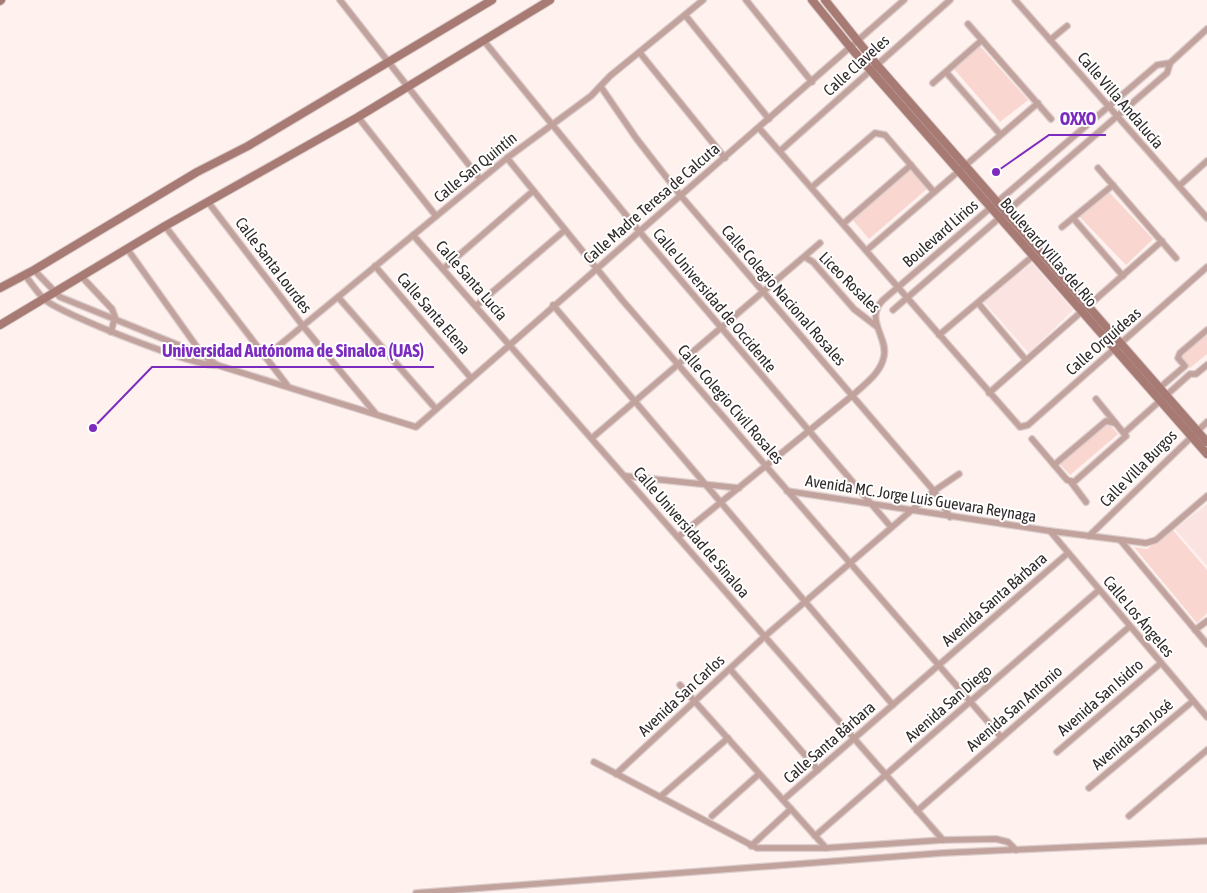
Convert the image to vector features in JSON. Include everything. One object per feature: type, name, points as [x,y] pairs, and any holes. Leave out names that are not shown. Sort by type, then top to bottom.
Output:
[{"type":"street","points":[[340,0],[480,179]]},
{"type":"street","points":[[0,288],[248,146],[492,0]]},
{"type":"street","points":[[0,324],[128,250],[165,226],[358,117],[550,0]]},
{"type":"street","name":"Calle San Quintín","points":[[265,357],[480,179],[601,87],[610,76],[703,0]]},
{"type":"street","points":[[746,0],[812,82]]},
{"type":"street","name":"Boulevard Villas del Río","points":[[812,0],[851,48],[962,168]]},
{"type":"street","name":"Boulevard Villas del Río","points":[[825,0],[994,205],[999,217],[1033,256],[1085,309]]},
{"type":"street","name":"Calle Madre Teresa de Calcuta","points":[[376,414],[416,427],[553,305],[726,158],[904,0]]},
{"type":"street","name":"Calle Claveles","points":[[780,152],[950,0]]},
{"type":"street","name":"Calle Villa Andalucía","points":[[1015,0],[1207,218]]},
{"type":"street","points":[[685,15],[769,119]]},
{"type":"street","points":[[968,24],[1051,119]]},
{"type":"street","points":[[1050,40],[1067,26]]},
{"type":"street","name":"Boulevard Lirios","points":[[892,310],[1166,73],[1170,63],[1207,30]]},
{"type":"street","name":"Calle Universidad de Occidente","points":[[484,40],[639,231],[891,527]]},
{"type":"street","points":[[933,83],[982,40]]},
{"type":"street","points":[[640,53],[726,158]]},
{"type":"street","name":"Boulevard Lirios","points":[[876,326],[878,305],[1108,105],[1157,65],[1170,63]]},
{"type":"street","points":[[946,72],[1000,134]]},
{"type":"street","name":"Calle Colegio Nacional Rosales","points":[[601,87],[636,138],[681,196],[934,491],[950,517]]},
{"type":"street","points":[[867,250],[1038,103]]},
{"type":"street","points":[[358,117],[436,216]]},
{"type":"street","points":[[759,128],[844,223],[989,392],[1162,242]]},
{"type":"street","points":[[812,188],[875,133],[885,135],[934,192]]},
{"type":"street","name":"Calle Colegio Civil Rosales","points":[[507,158],[678,365],[1001,738]]},
{"type":"street","points":[[1179,186],[1207,161]]},
{"type":"street","points":[[844,223],[911,165]]},
{"type":"street","points":[[1098,168],[1176,258]]},
{"type":"street","points":[[1062,227],[1113,185]]},
{"type":"street","points":[[443,269],[533,191]]},
{"type":"street","name":"Calle Santa Lourdes","points":[[208,202],[303,326],[376,414]]},
{"type":"street","name":"Boulevard Villas del Río","points":[[994,205],[1006,212],[1085,309],[1194,433],[1207,454]]},
{"type":"street","points":[[1073,218],[1123,276]]},
{"type":"street","points":[[165,226],[288,386]]},
{"type":"street","points":[[476,306],[565,230]]},
{"type":"street","name":"Calle Santa Lucía","points":[[414,235],[509,344]]},
{"type":"street","points":[[592,438],[820,243]]},
{"type":"street","points":[[128,250],[210,366]]},
{"type":"street","name":"Liceo Rosales","points":[[805,256],[813,262],[854,309],[876,326]]},
{"type":"street","points":[[939,335],[1033,256]]},
{"type":"street","name":"Calle Santa Elena","points":[[375,266],[471,378]]},
{"type":"street","name":"Calle Orquídeas","points":[[989,392],[1014,423],[1020,427],[1026,426],[1207,267]]},
{"type":"street","points":[[34,270],[54,292],[70,302],[203,355],[217,365],[376,414]]},
{"type":"street","points":[[25,275],[44,299],[66,312],[111,332],[210,366],[217,365]]},
{"type":"street","points":[[82,277],[112,309],[114,321],[111,332]]},
{"type":"street","points":[[338,297],[436,409]]},
{"type":"street","points":[[978,303],[1026,360]]},
{"type":"street","points":[[553,305],[893,705]]},
{"type":"street","points":[[678,537],[853,395],[877,372],[883,360],[884,344],[876,326]]},
{"type":"street","points":[[1157,391],[1184,366],[1178,358],[1179,354],[1207,330]]},
{"type":"street","name":"Calle Universidad de Sinaloa","points":[[509,344],[626,476],[853,740],[943,840]]},
{"type":"street","points":[[1124,433],[1190,374],[1196,374],[1207,365]]},
{"type":"street","points":[[1074,481],[1124,440],[1126,436],[1096,398]]},
{"type":"street","points":[[1054,465],[1106,421],[1115,423]]},
{"type":"street","name":"Calle Villa Burgos","points":[[1089,536],[1207,422]]},
{"type":"street","name":"Boulevard Villas del Río","points":[[1194,433],[1207,442]]},
{"type":"street","points":[[1032,439],[1054,465],[1074,481],[1086,502]]},
{"type":"street","name":"Avenida San Carlos","points":[[616,774],[764,637],[910,511],[959,474]]},
{"type":"street","points":[[626,476],[738,488]]},
{"type":"street","name":"Avenida MC. Jorge Luis Guevara Reynaga","points":[[787,491],[950,517],[1121,541],[1153,542],[1207,496]]},
{"type":"street","name":"Calle Los Ángeles","points":[[1050,531],[1207,717]]},
{"type":"street","points":[[1121,541],[1207,644]]},
{"type":"street","name":"Avenida Santa Bárbara","points":[[893,705],[1068,553]]},
{"type":"street","name":"Avenida San Diego","points":[[815,836],[1099,590]]},
{"type":"street","points":[[1196,630],[1207,620]]},
{"type":"street","name":"Avenida San Antonio","points":[[917,811],[1130,627]]},
{"type":"street","name":"Avenida San Isidro","points":[[1057,752],[1160,663]]},
{"type":"street","points":[[730,669],[818,770]]},
{"type":"street","name":"Calle Santa Bárbara","points":[[680,684],[826,848]]},
{"type":"street","name":"Avenida San José","points":[[1089,788],[1193,701]]},
{"type":"street","name":"Calle Santa Bárbara","points":[[784,800],[893,705]]},
{"type":"street","points":[[660,798],[728,738]]},
{"type":"street","points":[[1129,816],[1207,750]]},
{"type":"street","points":[[594,762],[751,846],[768,850],[943,840],[1002,840],[1016,850]]},
{"type":"street","points":[[712,816],[760,774]]},
{"type":"street","points":[[751,846],[791,809]]},
{"type":"street","points":[[416,893],[942,853],[1207,841]]},
{"type":"shaded area","points":[[980,46],[1028,100],[1000,122],[954,69]]},
{"type":"shaded area","points":[[912,168],[929,187],[869,239],[852,219]]},
{"type":"shaded area","points":[[1107,190],[1153,239],[1126,265],[1079,216]]},
{"type":"shaded area","points":[[1032,263],[1073,310],[1029,353],[983,301]]},
{"type":"shaded area","points":[[1207,331],[1207,354],[1190,368],[1178,355]]},
{"type":"shaded area","points":[[1107,422],[1118,434],[1070,475],[1059,463]]},
{"type":"shaded area","points":[[1207,504],[1207,566],[1175,529]]},
{"type":"shaded area","points":[[1171,528],[1207,570],[1207,613],[1197,623],[1134,547],[1147,549]]},
{"type":"place","name":"OXXO","points":[[996,172]]},
{"type":"place","name":"Universidad Autónoma de Sinaloa (UAS)","points":[[93,428]]}]
